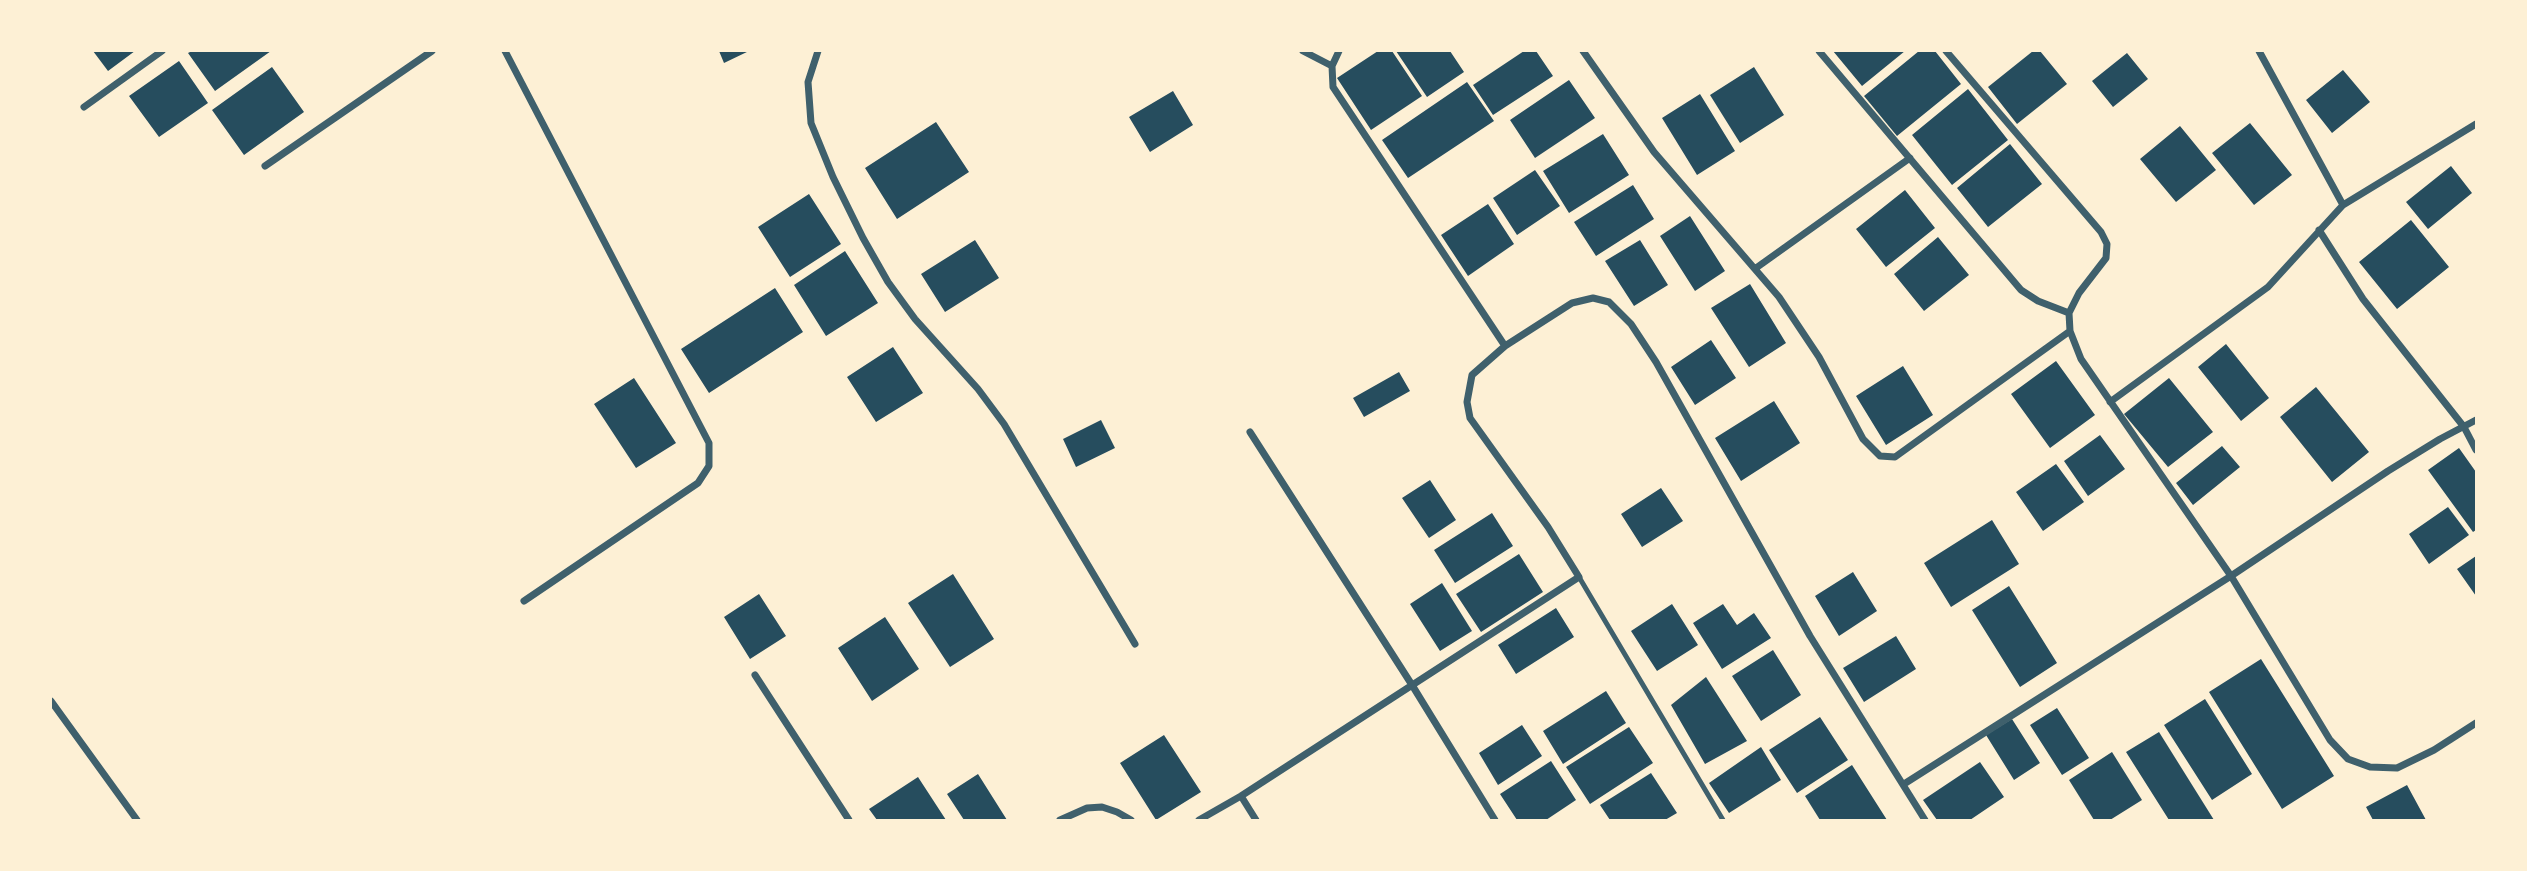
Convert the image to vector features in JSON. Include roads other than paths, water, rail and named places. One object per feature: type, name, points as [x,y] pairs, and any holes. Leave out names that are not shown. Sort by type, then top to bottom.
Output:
[{"type":"street","points":[[85,107],[162,51]]},
{"type":"street","points":[[265,166],[432,51]]},
{"type":"street","points":[[505,51],[709,443],[709,466],[698,483],[524,601]]},
{"type":"street","points":[[818,51],[808,82],[811,123],[833,177],[863,238],[888,282],[915,319],[978,389],[1004,424],[1135,644]]},
{"type":"street","points":[[1303,51],[1332,66]]},
{"type":"street","points":[[1339,51],[1332,66],[1333,87],[1505,346]]},
{"type":"street","points":[[1583,51],[1654,152],[1779,297],[1819,357],[1863,439],[1880,456],[1895,457],[2070,331]]},
{"type":"street","points":[[1819,51],[2021,290],[2038,301],[2069,313]]},
{"type":"street","points":[[1945,51],[2101,232],[2107,244],[2106,258],[2098,272],[2079,293],[2069,313],[2070,331],[2081,359],[2231,576],[2330,740],[2348,759],[2370,767],[2398,768],[2434,750],[2476,723]]},
{"type":"street","points":[[2259,51],[2343,205]]},
{"type":"street","points":[[2110,402],[2268,287],[2343,205],[2476,124]]},
{"type":"street","points":[[1756,268],[1910,158]]},
{"type":"street","points":[[2319,230],[2362,299],[2464,427],[2476,450]]},
{"type":"street","points":[[1199,820],[1241,796],[1579,577],[1548,527],[1470,418],[1467,402],[1472,375],[1505,346],[1572,303],[1593,298],[1609,302],[1630,324],[1656,362],[1810,636],[1925,820]]},
{"type":"street","points":[[1904,784],[2231,576],[2389,471],[2476,420]]},
{"type":"street","points":[[1250,432],[1495,820]]},
{"type":"street","points":[[755,675],[849,820]]},
{"type":"street","points":[[51,701],[137,820]]},
{"type":"street","points":[[1241,796],[1256,820]]},
{"type":"street","points":[[1060,820],[1087,808],[1102,807],[1117,811],[1131,820]]},
{"type":"lane","points":[[1579,577],[1723,820]]}]
